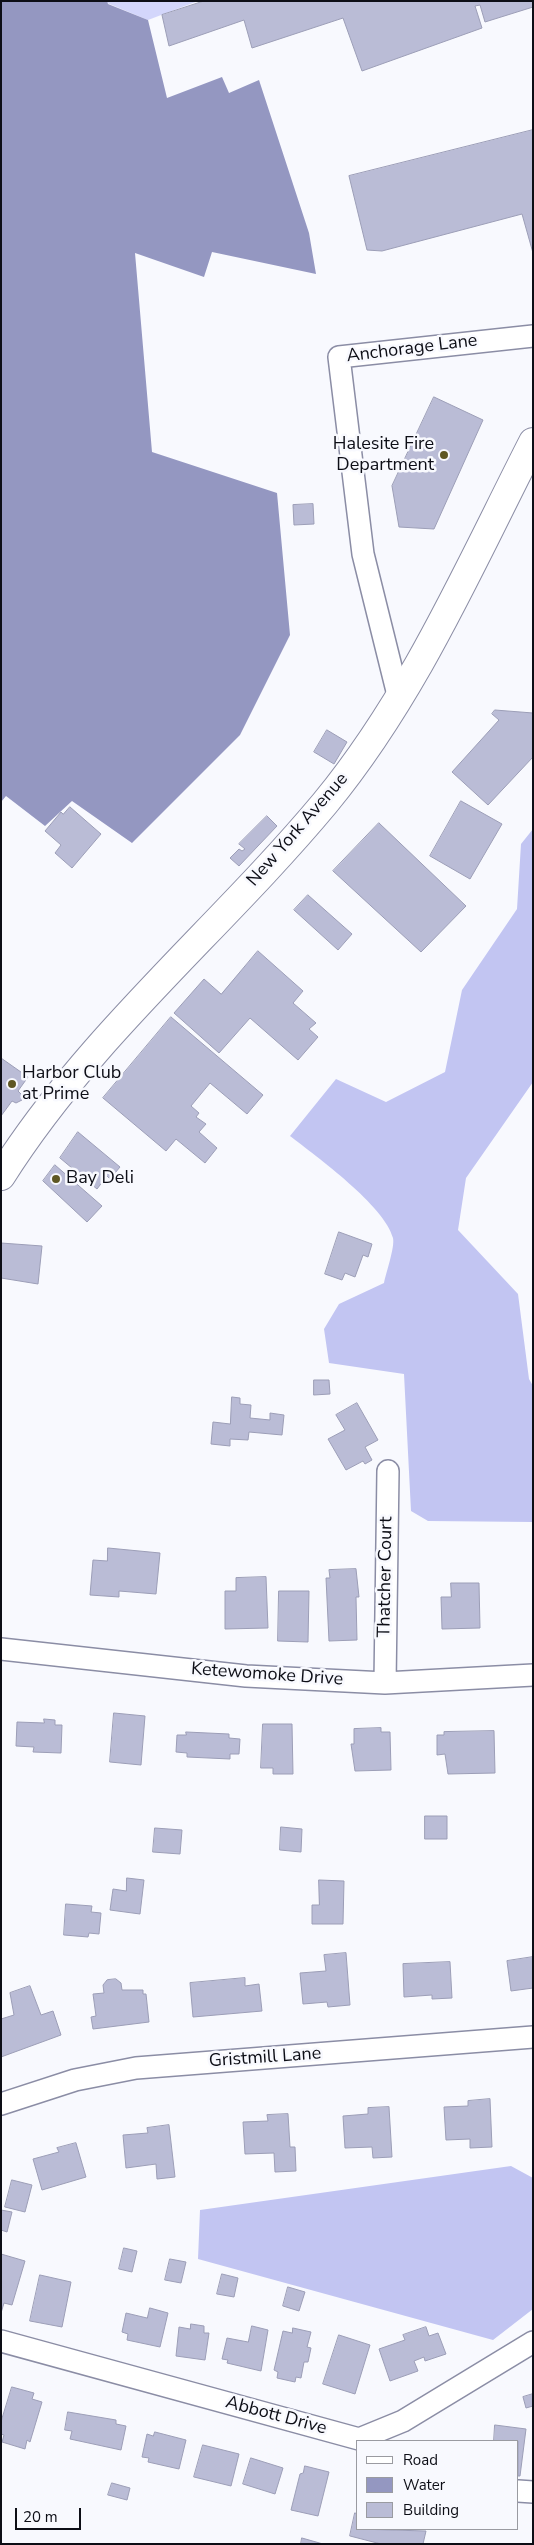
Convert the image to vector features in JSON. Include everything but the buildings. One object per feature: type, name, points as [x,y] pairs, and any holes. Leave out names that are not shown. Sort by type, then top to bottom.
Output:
[{"type":"street","name":"Anchorage Lane","points":[[399,699],[363,554],[339,356],[533,336]]},
{"type":"street","name":"New York Avenue","points":[[1,1176],[47,1111],[94,1053],[324,804],[363,753],[399,699],[533,442]]},
{"type":"street","name":"Thatcher Court","points":[[385,1682],[388,1471]]},
{"type":"street","name":"Ketewomoke Drive","points":[[1,1649],[246,1676],[385,1682],[533,1675]]},
{"type":"street","name":"Gristmill Lane","points":[[1,2104],[74,2080],[136,2068],[533,2037]]},
{"type":"street","name":"Abbott Drive","points":[[1,2341],[362,2440],[403,2421],[533,2342]]},
{"type":"street","points":[[519,2491],[533,2492]]},
{"type":"shaded area","points":[[107,1],[198,1],[148,20],[107,3]]},
{"type":"shaded area","points":[[533,829],[533,1082],[466,1178],[458,1230],[518,1294],[529,1379],[533,1386],[533,1522],[428,1521],[411,1511],[404,1374],[329,1363],[324,1329],[339,1304],[384,1283],[392,1254],[393,1238],[387,1225],[364,1197],[290,1136],[336,1079],[386,1102],[445,1072],[462,990],[517,909],[521,844]]},
{"type":"shaded area","points":[[511,2166],[533,2178],[533,2309],[493,2340],[198,2259],[200,2210]]},
{"type":"water","points":[[1,1],[107,1],[108,4],[148,20],[167,98],[222,77],[229,93],[259,80],[309,233],[316,274],[212,252],[204,277],[135,253],[152,452],[277,493],[290,635],[240,735],[132,843],[72,801],[45,826],[6,796],[1,802]]},
{"type":"place","name":"Halesite Fire Department","points":[[444,455]]},
{"type":"place","name":"Harbor Club at Prime","points":[[12,1084]]},
{"type":"place","name":"Bay Deli","points":[[56,1179]]}]
